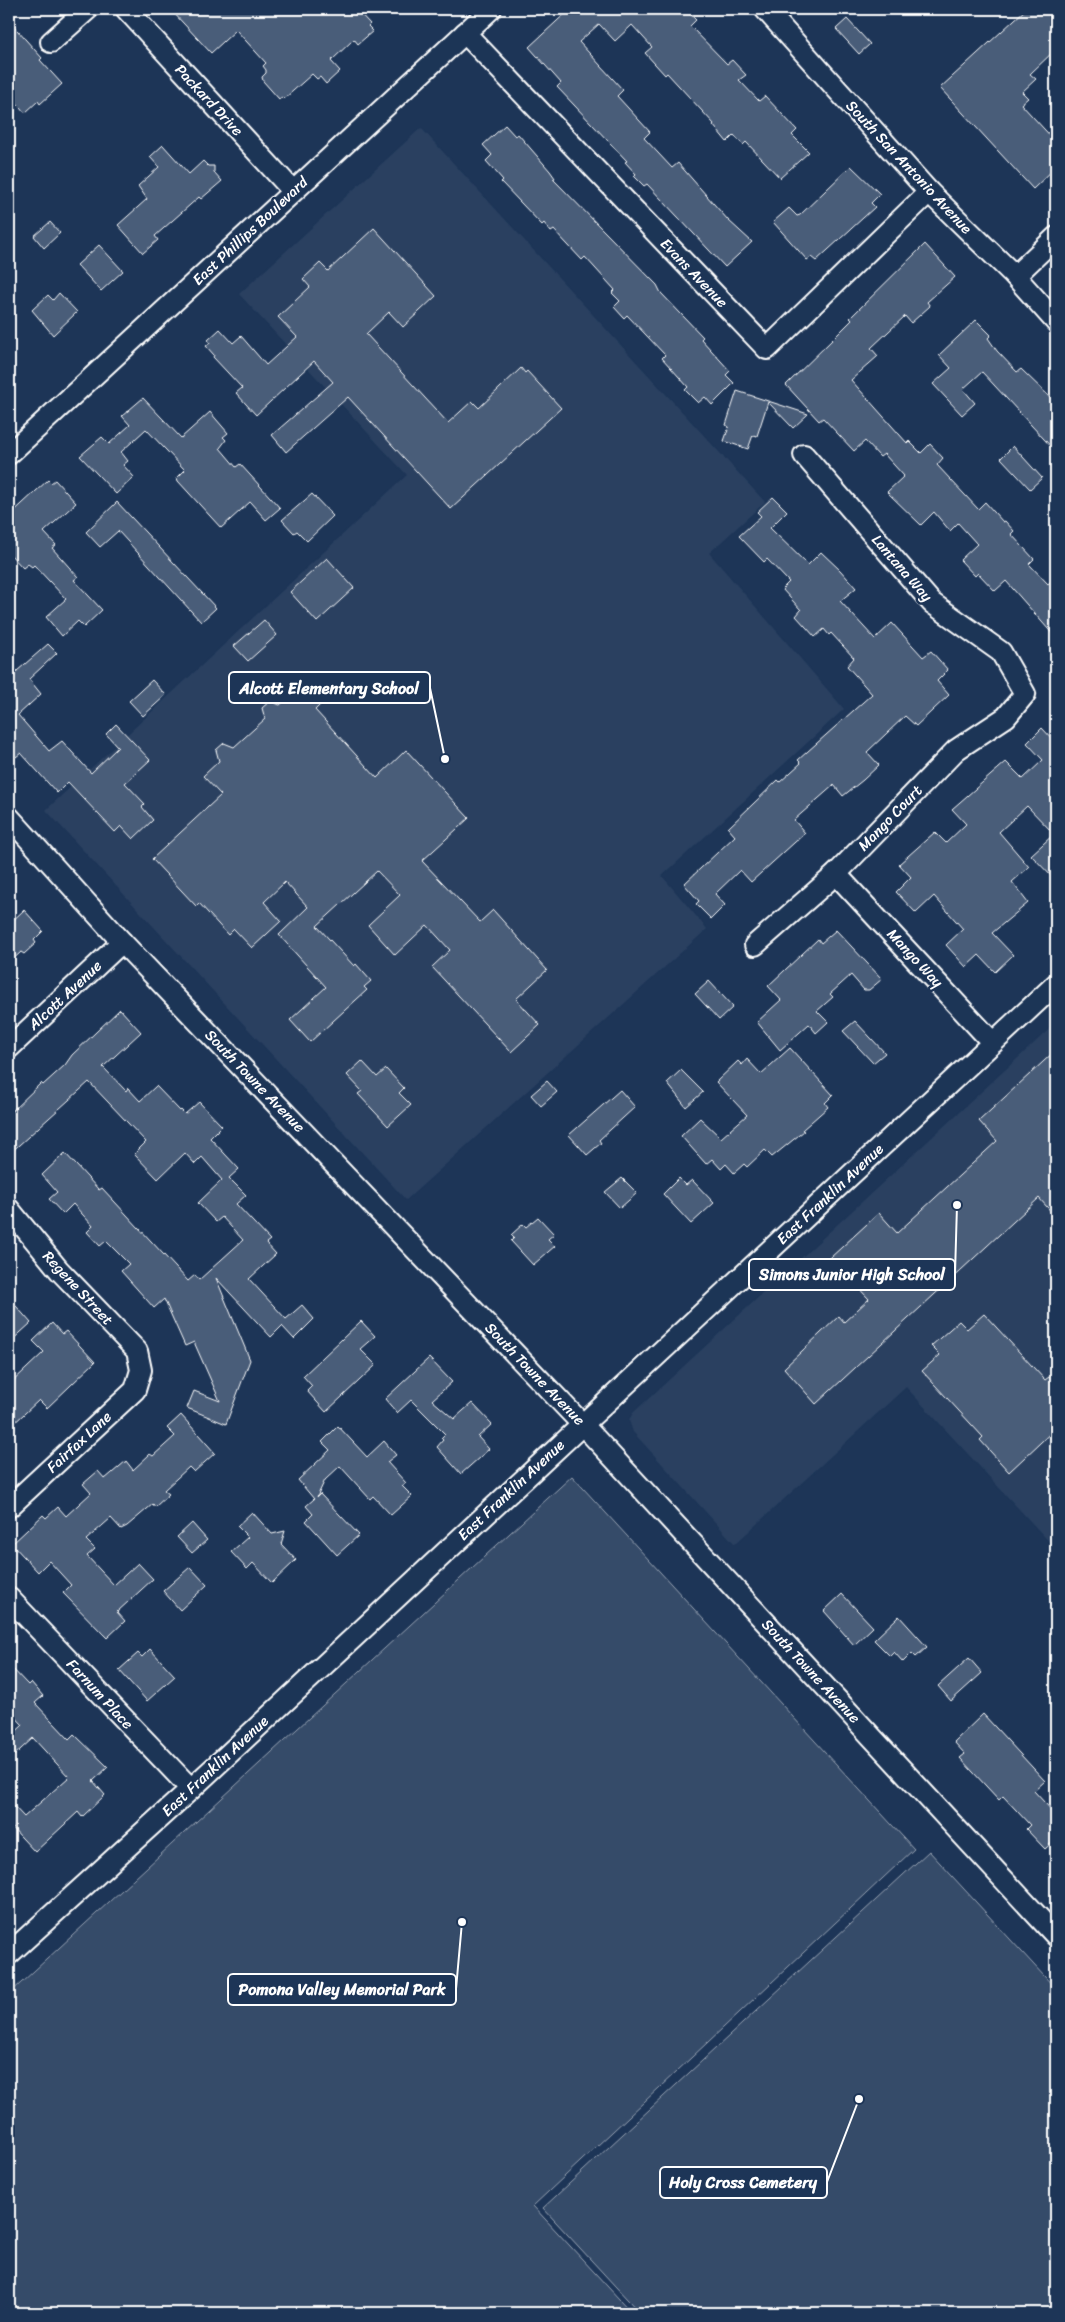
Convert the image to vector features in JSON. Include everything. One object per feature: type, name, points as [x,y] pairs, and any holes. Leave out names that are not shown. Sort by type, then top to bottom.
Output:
[{"type":"street","points":[[51,42],[88,9]]},
{"type":"street","name":"Packard Drive","points":[[126,9],[293,191]]},
{"type":"street","name":"East Phillips Boulevard","points":[[9,454],[491,9]]},
{"type":"street","name":"South San Antonio Avenue","points":[[765,9],[929,192],[1015,276],[1056,322]]},
{"type":"street","name":"Evans Avenue","points":[[465,33],[767,349],[929,192]]},
{"type":"street","points":[[1015,276],[1056,237]]},
{"type":"street","name":"Lantana Way","points":[[804,455],[932,603],[1001,652],[1025,694]]},
{"type":"street","name":"Mango Court","points":[[755,945],[836,874],[956,750],[1006,717],[1025,694]]},
{"type":"street","name":"South Towne Avenue","points":[[9,817],[122,942],[582,1424],[1056,1936]]},
{"type":"street","name":"Mango Way","points":[[836,874],[994,1042]]},
{"type":"street","name":"Alcott Avenue","points":[[9,1048],[122,942]]},
{"type":"street","name":"East Franklin Avenue","points":[[9,1954],[190,1790],[1056,984]]},
{"type":"street","name":"Regene Street","points":[[9,1209],[59,1270],[136,1351],[141,1370]]},
{"type":"street","name":"Fairfax Lane","points":[[9,1507],[135,1390],[141,1370]]},
{"type":"street","name":"Farnum Place","points":[[9,1598],[190,1790]]},
{"type":"shaded area","points":[[421,128],[765,502],[709,553],[844,709],[662,876],[707,929],[406,1200],[46,810],[407,475],[239,294]]},
{"type":"shaded area","points":[[1056,1023],[1056,1549],[906,1387],[735,1544],[633,1432],[629,1420],[633,1413]]},
{"type":"shaded area","points":[[572,1476],[914,1849],[533,2206],[632,2313],[9,2313],[9,1994]]},
{"type":"shaded area","points":[[929,1851],[1056,1989],[1056,2313],[640,2313],[543,2208]]},
{"type":"building","points":[[170,9],[356,9],[370,24],[368,26],[373,31],[358,44],[354,39],[331,61],[340,71],[326,84],[320,77],[317,79],[312,74],[284,99],[282,97],[279,99],[263,81],[262,77],[266,70],[263,66],[266,63],[236,30],[211,53]]},
{"type":"building","points":[[570,9],[685,9],[696,20],[690,26],[727,64],[732,60],[746,75],[739,80],[759,101],[765,96],[797,130],[792,135],[809,152],[780,178],[746,142],[743,145],[734,135],[727,142],[714,124],[667,73],[665,75],[645,53],[652,47],[632,25],[615,41],[599,24],[579,42],[623,90],[617,96],[650,132],[644,138],[672,168],[678,163],[728,220],[752,242],[725,267],[647,184],[644,186],[634,176],[636,174],[625,162],[627,161],[557,87],[561,83],[529,47]]},
{"type":"building","points":[[1026,9],[1056,9],[1056,49],[1030,74],[1036,79],[1022,92],[1028,98],[1021,104],[1056,142],[1056,167],[1033,189],[940,88]]},
{"type":"building","points":[[847,19],[870,44],[859,54],[836,29]]},
{"type":"building","points":[[9,21],[62,84],[40,104],[38,101],[25,113],[9,94]]},
{"type":"building","points":[[505,125],[515,136],[518,134],[550,171],[555,178],[553,179],[657,285],[661,293],[703,337],[701,339],[730,371],[726,375],[734,383],[712,405],[705,397],[698,403],[685,390],[688,387],[662,358],[665,355],[627,315],[624,318],[614,307],[620,301],[612,293],[615,290],[585,257],[582,260],[554,230],[551,232],[544,223],[542,225],[501,182],[503,180],[486,161],[492,155],[483,145]]},
{"type":"building","points":[[163,145],[189,174],[203,161],[208,166],[214,166],[214,172],[222,181],[201,199],[199,197],[155,236],[158,240],[143,253],[118,225],[147,199],[138,186],[159,167],[150,157]]},
{"type":"building","points":[[851,166],[880,194],[871,203],[875,207],[816,261],[811,257],[807,260],[773,222],[789,208],[797,216],[800,215]]},
{"type":"building","points":[[50,222],[60,233],[44,248],[34,236]]},
{"type":"building","points":[[374,228],[436,296],[403,327],[389,312],[366,334],[448,423],[472,401],[479,408],[521,368],[525,373],[527,371],[561,408],[451,509],[348,397],[286,452],[272,435],[333,382],[314,361],[256,415],[236,393],[242,388],[213,357],[214,355],[206,346],[210,343],[208,340],[220,329],[233,343],[241,336],[266,365],[297,337],[278,317],[310,287],[303,279],[320,263],[328,271]]},
{"type":"building","points":[[925,244],[955,277],[927,302],[930,306],[911,323],[905,316],[871,348],[878,356],[851,380],[907,443],[909,441],[921,453],[930,444],[943,458],[937,465],[978,509],[985,502],[1003,522],[1005,521],[1014,531],[1011,534],[1034,559],[1029,564],[1048,584],[1056,577],[1056,638],[1006,581],[995,591],[978,573],[975,576],[960,560],[977,544],[958,523],[950,531],[934,512],[921,525],[887,492],[904,476],[884,454],[880,457],[865,441],[854,451],[823,418],[819,421],[786,385]]},
{"type":"building","points":[[99,245],[123,271],[101,291],[77,265]]},
{"type":"building","points":[[59,293],[77,312],[53,335],[32,310],[48,295],[53,300]]},
{"type":"building","points":[[976,320],[991,335],[988,338],[997,351],[1017,372],[1021,369],[1054,401],[1050,404],[1056,411],[1056,452],[982,372],[963,389],[975,403],[962,415],[933,384],[951,368],[939,355]]},
{"type":"building","points":[[737,391],[808,414],[793,428],[768,402],[757,436],[753,435],[748,449],[724,441],[729,427],[726,425]]},
{"type":"building","points":[[143,398],[181,438],[210,412],[228,433],[223,437],[226,440],[220,448],[236,467],[240,464],[280,508],[266,520],[250,502],[221,528],[178,481],[177,478],[185,470],[146,429],[121,452],[128,461],[123,465],[134,477],[116,494],[80,456],[102,437],[109,444],[130,425],[122,416]]},
{"type":"building","points":[[1013,446],[1042,478],[1030,489],[1001,458]]},
{"type":"building","points":[[48,480],[51,483],[55,480],[76,503],[44,532],[56,545],[52,548],[78,577],[74,580],[102,610],[84,627],[78,621],[62,636],[46,617],[66,599],[34,565],[32,567],[28,564],[23,568],[9,553],[9,516]]},
{"type":"building","points":[[312,494],[333,516],[307,541],[297,531],[294,533],[282,520]]},
{"type":"building","points":[[773,497],[787,511],[770,528],[808,565],[821,552],[840,570],[856,588],[840,601],[875,639],[892,623],[923,657],[931,651],[948,670],[937,681],[949,695],[916,726],[905,716],[867,752],[879,765],[863,780],[843,796],[834,785],[794,820],[805,833],[751,882],[740,870],[715,894],[725,905],[711,919],[696,904],[699,901],[684,884],[735,836],[728,828],[778,780],[780,782],[801,763],[798,760],[872,694],[847,666],[854,658],[831,633],[829,635],[824,629],[815,637],[796,616],[801,610],[782,589],[789,582],[767,559],[764,562],[739,536],[761,516],[757,512]]},
{"type":"building","points":[[117,502],[216,608],[201,622],[118,531],[100,547],[86,532]]},
{"type":"building","points":[[327,558],[354,588],[317,622],[290,592]]},
{"type":"building","points":[[264,620],[277,635],[248,661],[234,646]]},
{"type":"building","points":[[48,644],[57,653],[29,679],[41,694],[18,715],[49,751],[62,741],[91,773],[118,747],[106,734],[116,724],[150,760],[125,783],[145,804],[142,807],[153,820],[133,839],[121,826],[115,832],[68,782],[57,793],[21,753],[16,757],[9,749],[9,678]]},
{"type":"building","points":[[152,680],[166,695],[143,716],[129,701]]},
{"type":"building","points":[[305,683],[323,702],[315,710],[377,778],[406,750],[469,818],[422,861],[480,922],[493,910],[547,970],[516,999],[540,1025],[511,1052],[432,967],[450,950],[427,925],[395,955],[368,925],[400,895],[377,871],[317,926],[354,966],[356,964],[371,981],[364,987],[367,990],[310,1042],[290,1020],[326,987],[279,935],[308,907],[285,882],[264,902],[281,921],[252,948],[234,929],[228,935],[199,903],[196,906],[152,859],[221,795],[203,776],[219,761],[216,750],[224,743],[234,747],[265,719],[262,708],[270,701],[280,705]]},
{"type":"building","points":[[1042,728],[1056,743],[1056,881],[1031,855],[1054,834],[1027,806],[999,832],[1029,867],[1012,882],[1028,903],[992,933],[1013,955],[995,972],[979,955],[966,967],[946,945],[963,929],[934,896],[916,913],[896,892],[911,877],[899,864],[935,832],[946,843],[966,824],[952,809],[1006,762],[1023,779],[1043,760],[1027,743]]},
{"type":"building","points":[[24,910],[43,931],[34,940],[36,943],[24,954],[21,952],[9,963],[9,924]]},
{"type":"building","points":[[836,930],[882,979],[869,990],[864,990],[851,975],[830,994],[833,997],[817,1011],[828,1022],[816,1033],[809,1024],[780,1050],[757,1022],[781,1000],[768,986],[818,939],[821,943]]},
{"type":"building","points":[[709,981],[733,1007],[719,1020],[695,994]]},
{"type":"building","points":[[120,1009],[141,1032],[103,1067],[126,1091],[128,1088],[140,1101],[156,1086],[180,1111],[185,1114],[199,1102],[222,1126],[210,1138],[239,1169],[229,1178],[246,1195],[236,1204],[270,1240],[266,1243],[276,1254],[249,1279],[286,1319],[302,1305],[314,1319],[294,1339],[282,1326],[271,1337],[216,1278],[250,1360],[226,1424],[187,1408],[194,1391],[220,1401],[194,1342],[185,1346],[164,1299],[154,1308],[121,1271],[129,1264],[106,1241],[100,1246],[87,1232],[93,1226],[73,1204],[63,1214],[49,1199],[57,1192],[42,1175],[65,1153],[99,1190],[102,1188],[188,1281],[195,1275],[199,1280],[243,1240],[222,1217],[216,1222],[198,1203],[222,1180],[202,1157],[195,1164],[185,1153],[158,1179],[134,1154],[146,1142],[89,1082],[9,1154],[9,1114],[41,1083],[43,1085],[65,1065],[72,1055]]},
{"type":"building","points":[[855,1021],[885,1053],[873,1063],[843,1031]]},
{"type":"building","points":[[790,1048],[833,1095],[825,1103],[828,1107],[802,1130],[804,1131],[772,1157],[765,1150],[747,1167],[744,1164],[734,1173],[726,1164],[721,1169],[712,1159],[706,1164],[681,1136],[700,1118],[721,1138],[747,1115],[716,1082],[738,1061],[742,1065],[747,1059],[761,1074]]},
{"type":"building","points":[[1056,1050],[1056,1217],[1039,1198],[816,1404],[784,1368],[839,1316],[844,1322],[869,1299],[830,1258],[879,1213],[897,1233],[997,1141],[979,1121]]},
{"type":"building","points":[[362,1061],[377,1077],[386,1069],[404,1088],[399,1093],[411,1105],[388,1126],[358,1094],[362,1091],[347,1075]]},
{"type":"building","points":[[681,1070],[703,1092],[686,1107],[667,1083]]},
{"type":"building","points":[[547,1081],[557,1092],[541,1106],[531,1095]]},
{"type":"building","points":[[620,1090],[635,1107],[599,1140],[601,1143],[587,1155],[569,1135]]},
{"type":"building","points":[[622,1178],[637,1193],[620,1208],[605,1192]]},
{"type":"building","points":[[679,1178],[686,1185],[692,1180],[714,1203],[691,1224],[663,1194]]},
{"type":"building","points":[[538,1217],[554,1234],[548,1239],[555,1246],[533,1265],[511,1241],[514,1238],[511,1235],[523,1224],[526,1227]]},
{"type":"building","points":[[9,1298],[31,1323],[9,1343]]},
{"type":"building","points":[[984,1314],[1045,1380],[1049,1377],[1056,1385],[1056,1428],[1009,1472],[980,1440],[983,1437],[922,1371],[940,1355],[931,1346],[959,1321],[967,1329]]},
{"type":"building","points":[[361,1321],[375,1336],[360,1349],[376,1365],[326,1412],[307,1391],[312,1386],[303,1376]]},
{"type":"building","points":[[52,1323],[62,1334],[66,1331],[95,1362],[47,1408],[39,1400],[9,1428],[9,1385],[44,1352],[33,1341]]},
{"type":"building","points":[[429,1358],[452,1382],[432,1400],[454,1419],[472,1403],[492,1424],[478,1437],[489,1449],[461,1474],[437,1447],[445,1434],[411,1400],[397,1413],[385,1399]]},
{"type":"building","points":[[181,1415],[215,1453],[194,1472],[189,1467],[164,1490],[169,1494],[155,1507],[153,1504],[127,1526],[121,1529],[111,1518],[86,1540],[95,1549],[87,1556],[114,1585],[138,1563],[153,1579],[117,1612],[125,1621],[107,1638],[63,1593],[71,1585],[49,1561],[38,1572],[12,1544],[43,1515],[46,1518],[58,1507],[66,1516],[91,1493],[83,1484],[98,1471],[105,1479],[126,1461],[133,1470],[150,1454],[153,1456],[175,1436],[167,1428]]},
{"type":"building","points":[[338,1426],[367,1457],[384,1441],[396,1455],[387,1462],[406,1483],[402,1486],[412,1496],[391,1515],[373,1496],[370,1499],[340,1466],[325,1480],[317,1497],[320,1494],[359,1535],[337,1555],[306,1521],[313,1514],[306,1506],[314,1499],[298,1480],[330,1450],[322,1442]]},
{"type":"building","points":[[252,1512],[272,1534],[285,1531],[281,1544],[296,1560],[272,1583],[253,1563],[247,1569],[231,1552],[248,1537],[237,1526]]},
{"type":"building","points":[[192,1523],[207,1540],[192,1553],[177,1537]]},
{"type":"building","points":[[190,1567],[207,1585],[180,1610],[163,1591]]},
{"type":"building","points":[[842,1594],[873,1627],[854,1645],[824,1611]]},
{"type":"building","points":[[899,1616],[927,1647],[916,1657],[912,1653],[903,1662],[894,1652],[890,1656],[874,1640]]},
{"type":"building","points":[[150,1649],[175,1676],[147,1701],[119,1670],[138,1653],[142,1657]]},
{"type":"building","points":[[969,1658],[982,1673],[951,1701],[938,1686]]},
{"type":"building","points":[[9,1665],[28,1685],[31,1682],[43,1696],[35,1703],[69,1739],[74,1734],[108,1767],[93,1781],[105,1795],[82,1817],[78,1812],[35,1852],[9,1824],[9,1801],[24,1817],[69,1777],[33,1738],[9,1760],[9,1738],[23,1725],[9,1710]]},
{"type":"building","points":[[983,1714],[1045,1781],[1034,1791],[1056,1815],[1056,1839],[1045,1849],[1026,1829],[1030,1825],[1003,1796],[999,1800],[960,1758],[965,1754],[954,1742]]},
{"type":"place","name":"Alcott Elementary School","points":[[445,759]]},
{"type":"place","name":"Simons Junior High School","points":[[957,1205]]},
{"type":"place","name":"Pomona Valley Memorial Park","points":[[462,1922]]},
{"type":"place","name":"Holy Cross Cemetery","points":[[859,2099]]}]
